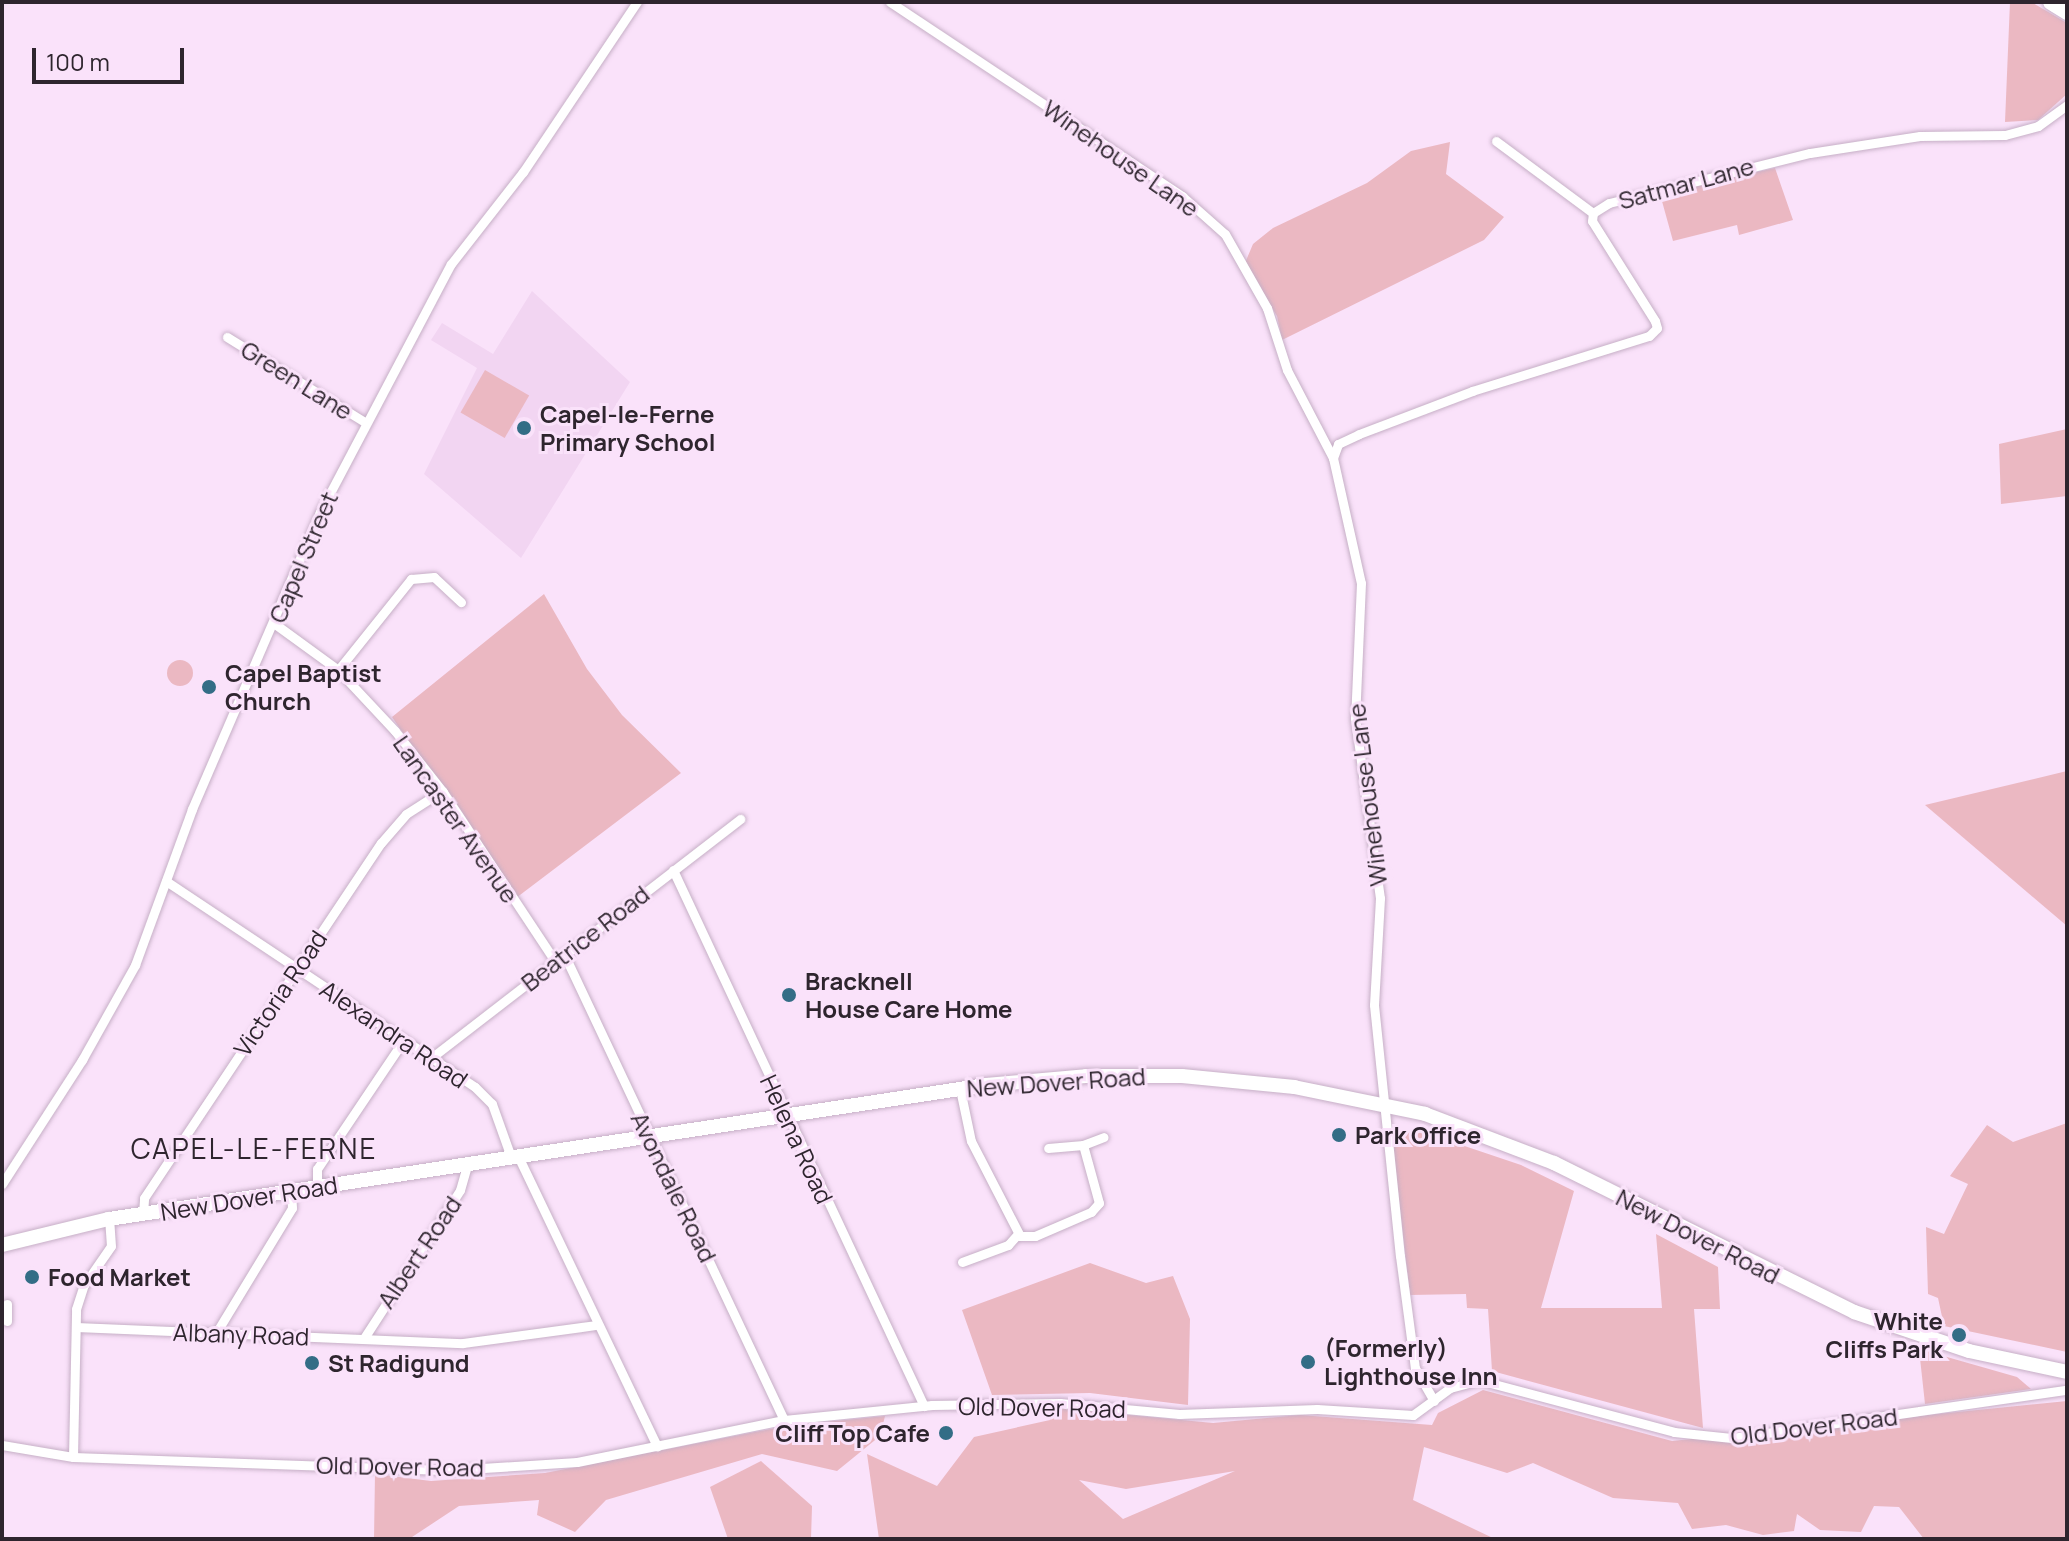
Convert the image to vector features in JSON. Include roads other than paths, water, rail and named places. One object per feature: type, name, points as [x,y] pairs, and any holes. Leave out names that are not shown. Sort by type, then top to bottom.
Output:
[{"type":"highway","points":[[2051,2],[2067,12]]},
{"type":"main road","name":"New Dover Road","points":[[2,1245],[109,1219],[785,1114],[1057,1078],[1182,1076],[1294,1087],[1386,1105],[1462,1127],[1554,1163],[1854,1312],[1969,1351],[2067,1372]]},
{"type":"street","name":"Capel Street","points":[[2,1184],[108,1017],[141,953],[192,809],[275,624],[320,512],[459,249],[523,172],[637,2]]},
{"type":"street","name":"Winehouse Lane","points":[[890,2],[1182,196],[1225,234],[1267,308],[1287,370],[1333,458],[1361,583],[1355,718],[1380,898],[1374,1005],[1415,1368],[1434,1401]]},
{"type":"street","name":"Satmar Lane","points":[[1333,458],[1338,444],[1359,434],[1472,391],[1649,336],[1657,328],[1655,321],[1592,221],[1593,213],[1609,203],[1810,153],[1920,136],[2005,135],[2038,126],[2067,105]]},
{"type":"street","points":[[1496,141],[1593,213]]},
{"type":"street","name":"Green Lane","points":[[227,337],[366,423]]},
{"type":"street","points":[[338,670],[411,579],[434,577],[461,602]]},
{"type":"street","name":"Lancaster Avenue","points":[[275,624],[338,670],[442,791],[559,957]]},
{"type":"street","name":"Victoria Road","points":[[143,1214],[142,1201],[394,826],[442,791]]},
{"type":"street","name":"Beatrice Road","points":[[431,1058],[740,819]]},
{"type":"street","name":"Helena Road","points":[[673,870],[924,1406]]},
{"type":"street","name":"Alexandra Road","points":[[166,881],[489,1100],[514,1157],[657,1446]]},
{"type":"street","name":"Avondale Road","points":[[559,957],[651,1137],[784,1420]]},
{"type":"street","points":[[317,1188],[317,1169],[403,1041]]},
{"type":"street","points":[[960,1089],[968,1134],[1017,1235]]},
{"type":"street","points":[[1048,1148],[1083,1145],[1104,1137]]},
{"type":"street","points":[[1017,1235],[1035,1236],[1098,1206],[1099,1195],[1083,1145]]},
{"type":"street","name":"Albert Road","points":[[364,1338],[460,1190],[467,1165]]},
{"type":"street","points":[[216,1333],[217,1323],[292,1208],[291,1191]]},
{"type":"street","points":[[73,1457],[76,1327],[82,1290],[111,1246],[109,1219]]},
{"type":"street","points":[[962,1262],[1008,1245],[1017,1235]]},
{"type":"street","name":"Albany Road","points":[[76,1327],[479,1342],[597,1325]]},
{"type":"street","name":"Old Dover Road","points":[[2,1445],[73,1457],[451,1470],[577,1462],[784,1420],[924,1406],[1060,1403],[1179,1414],[1317,1409],[1406,1415],[1423,1411],[1460,1384],[1489,1381],[1651,1427],[1732,1438],[2067,1390]]},
{"type":"place","name":"Capel-le-Ferne Primary School","points":[[524,428]]},
{"type":"place","name":"Capel Baptist Church","points":[[209,687]]},
{"type":"place","name":"Bracknell House Care Home","points":[[789,995]]},
{"type":"place","name":"Park Office","points":[[1339,1135]]},
{"type":"place","name":"Food Market","points":[[32,1277]]},
{"type":"place","name":"White Cliffs Park","points":[[1959,1335]]},
{"type":"place","name":"(Formerly) Lighthouse Inn","points":[[1308,1362]]},
{"type":"place","name":"St Radigund","points":[[312,1363]]},
{"type":"place","name":"Cliff Top Cafe","points":[[946,1433]]},
{"type":"district","name":"CAPEL-LE-FERNE","points":[[254,1148]]}]
